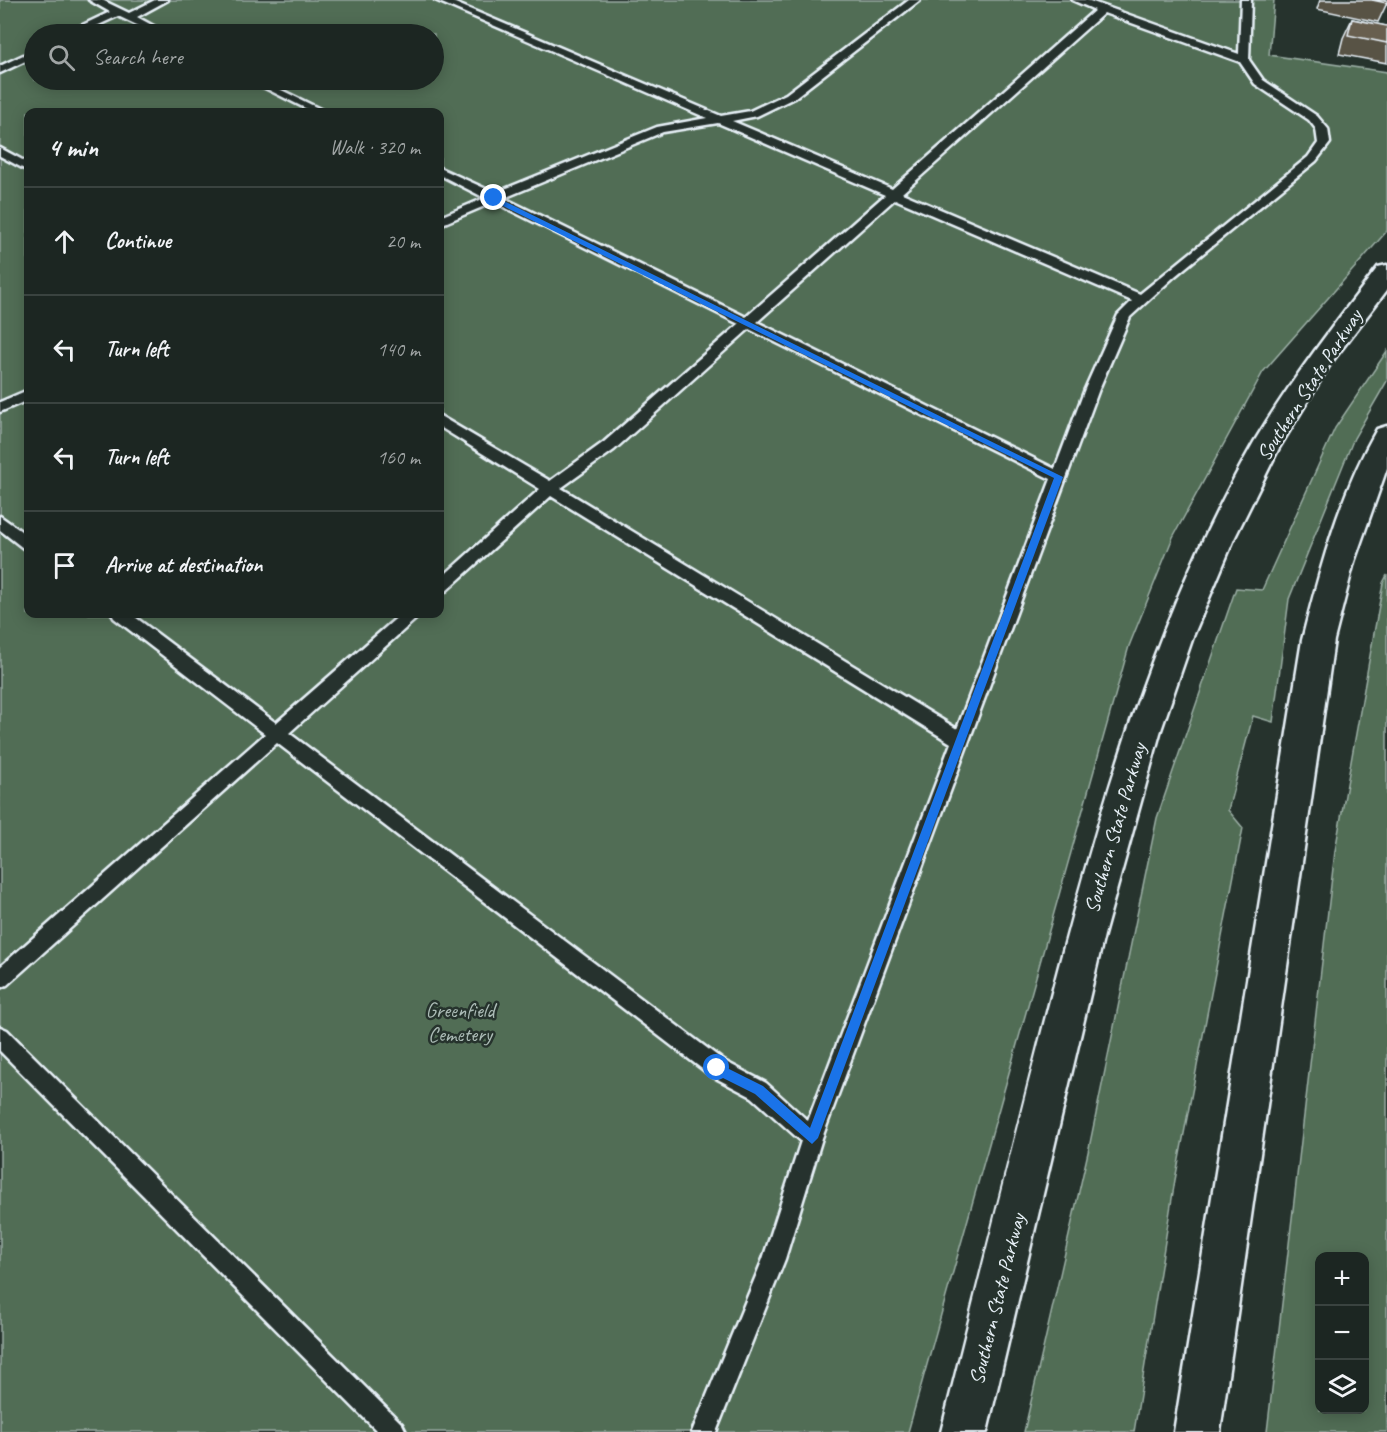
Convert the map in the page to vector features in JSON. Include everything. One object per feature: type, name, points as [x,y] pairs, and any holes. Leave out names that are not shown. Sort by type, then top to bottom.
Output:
[{"type":"highway","name":"Southern State Parkway","points":[[964,1432],[1092,906],[1125,788],[1161,678],[1197,586],[1255,468],[1314,369],[1387,273]]},
{"type":"highway","points":[[1197,1432],[1318,640],[1331,584],[1355,509],[1387,436]]},
{"type":"lane","points":[[94,0],[143,24]]},
{"type":"lane","points":[[129,17],[163,0]]},
{"type":"lane","points":[[440,0],[1142,300]]},
{"type":"lane","points":[[455,7],[467,0]]},
{"type":"lane","points":[[444,219],[661,129],[753,114],[790,96],[915,0]]},
{"type":"lane","points":[[704,1432],[774,1259],[812,1138],[1092,389],[1125,315],[1171,273],[1312,159],[1324,143],[1322,129],[1313,118],[1259,82],[1244,60],[1077,0]]},
{"type":"lane","points":[[1244,60],[1246,0]]},
{"type":"lane","points":[[444,584],[549,489],[609,446],[1102,9]]},
{"type":"lane","points":[[93,24],[118,12]]},
{"type":"lane","points":[[0,70],[24,58]]},
{"type":"lane","points":[[275,90],[313,108]]},
{"type":"lane","points":[[0,151],[24,166]]},
{"type":"lane","points":[[444,173],[1059,477]]},
{"type":"lane","points":[[0,407],[24,397]]},
{"type":"lane","points":[[444,424],[961,740]]},
{"type":"lane","points":[[0,522],[24,541]]},
{"type":"lane","points":[[125,618],[717,1068],[759,1090],[812,1138]]},
{"type":"lane","points":[[0,979],[279,734],[407,618]]},
{"type":"lane","points":[[0,1037],[394,1432]]},
{"type":"green space","name":"Greenfield Cemetery","points":[[0,0],[1274,0],[1269,55],[1387,72],[1387,231],[1263,372],[1173,537],[1129,646],[908,1432],[0,1432]]},
{"type":"green space","points":[[1387,351],[1387,381],[1354,438],[1289,599],[1273,722],[1253,716],[1228,810],[1243,828],[1175,1180],[1134,1432],[1024,1432],[1089,1148],[1157,818],[1236,588],[1262,590],[1335,428]]},
{"type":"green space","points":[[1387,575],[1387,1432],[1267,1432],[1335,851],[1383,583]]},
{"type":"building","points":[[1352,19],[1387,26],[1387,43],[1348,35]]},
{"type":"route","points":[[494,198],[1059,477],[812,1138],[759,1090],[717,1068]]}]
